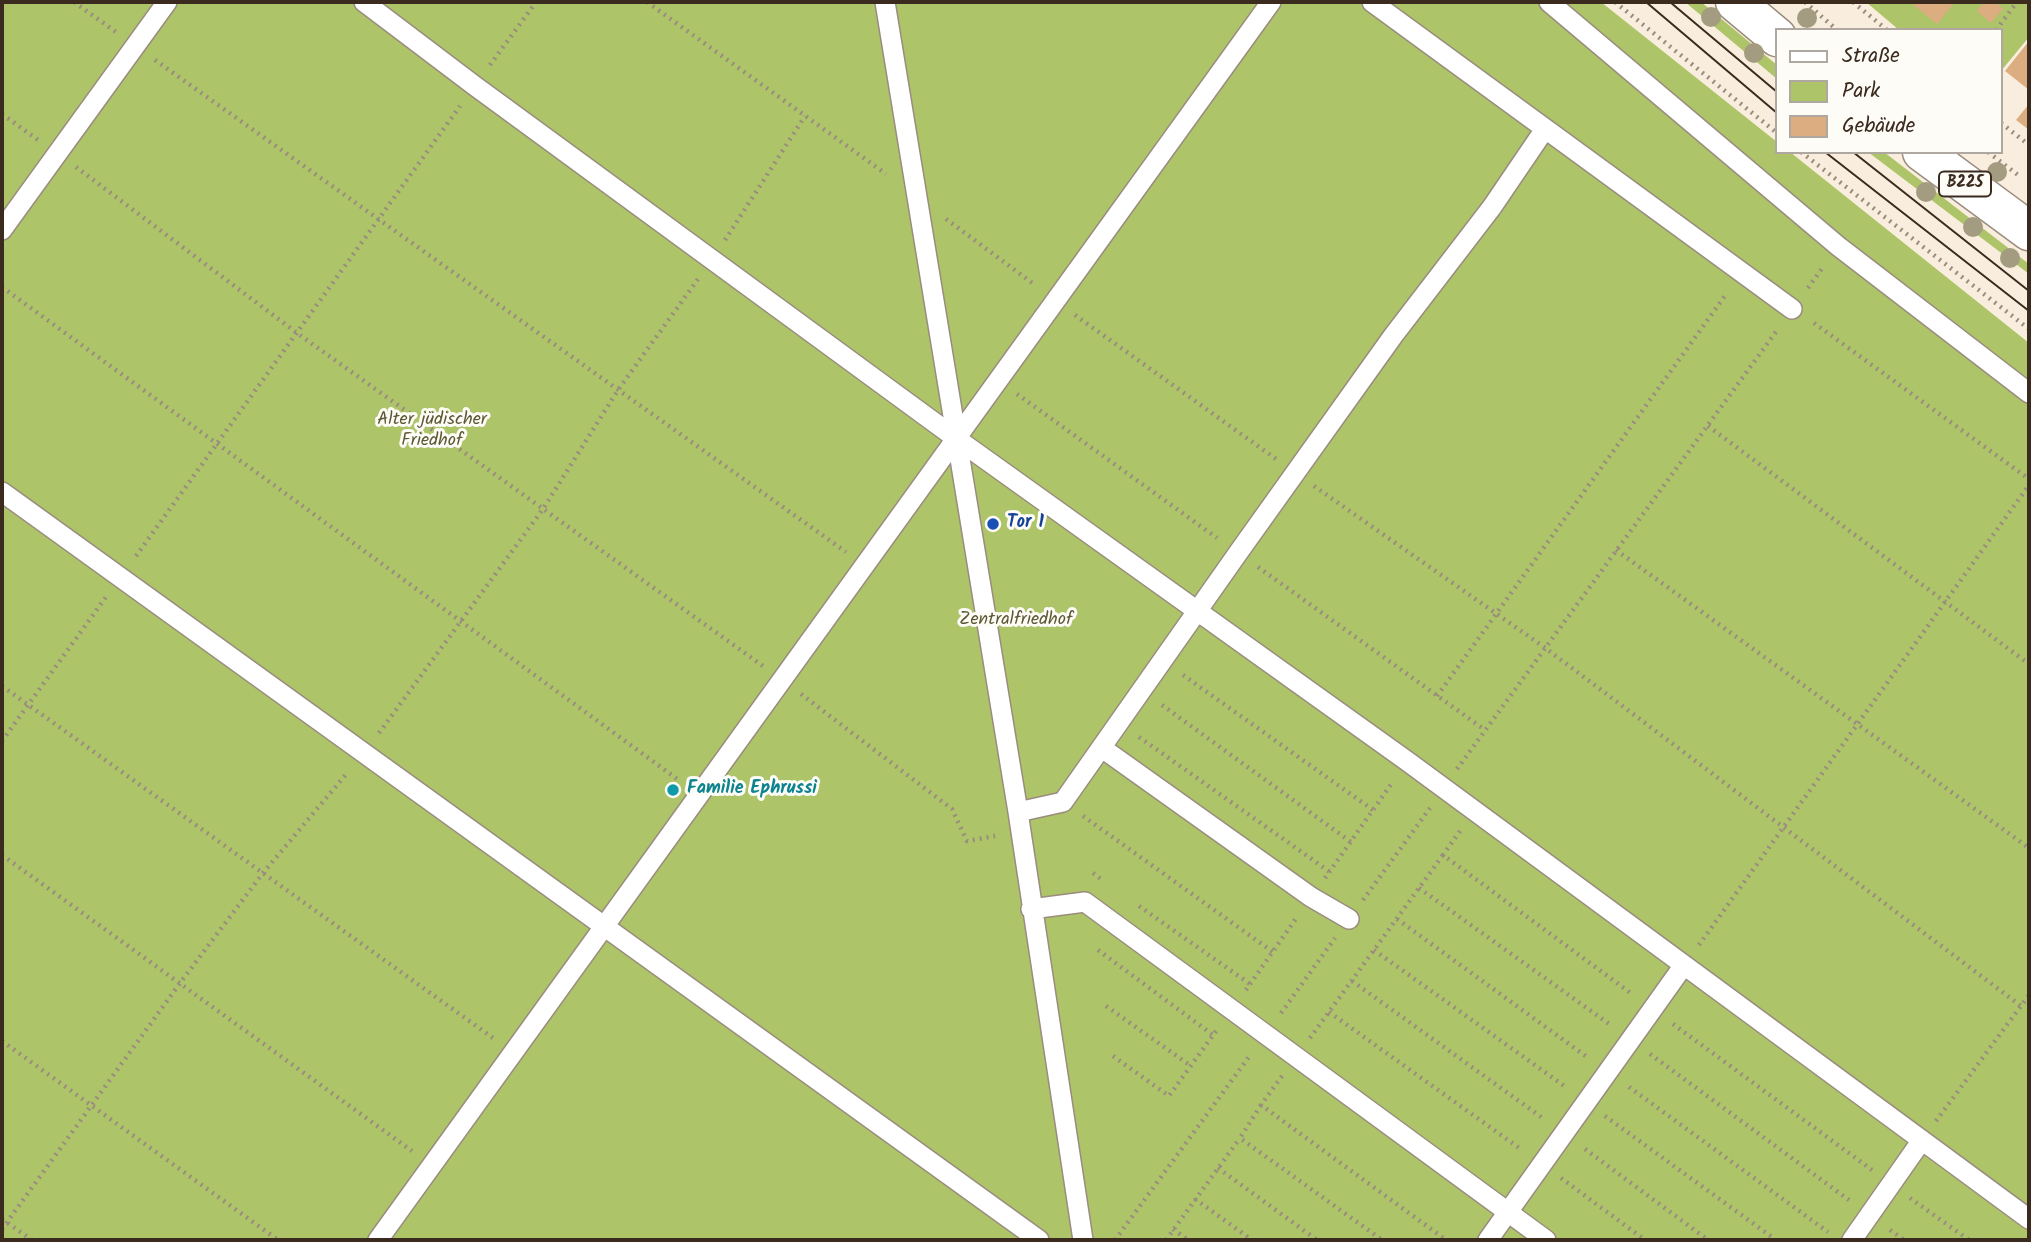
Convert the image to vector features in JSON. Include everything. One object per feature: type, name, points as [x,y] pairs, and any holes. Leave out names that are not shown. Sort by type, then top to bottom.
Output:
[{"type":"main road","points":[[1735,2],[1776,36]]},
{"type":"main road","name":"B225","points":[[1925,154],[2029,231]]},
{"type":"lane","points":[[2,230],[167,2]]},
{"type":"lane","points":[[364,2],[957,439],[1407,761],[2029,1219]]},
{"type":"lane","points":[[885,2],[1018,812],[1083,1240]]},
{"type":"lane","points":[[378,1240],[1271,2]]},
{"type":"lane","points":[[1372,2],[1792,309]]},
{"type":"lane","points":[[1549,2],[1838,246],[2029,393]]},
{"type":"lane","points":[[1018,812],[1063,802],[1394,337],[1492,207],[1545,129]]},
{"type":"lane","points":[[2,492],[119,580],[1039,1240]]},
{"type":"lane","points":[[1102,748],[1311,897],[1349,919]]},
{"type":"lane","points":[[1031,909],[1085,902],[1546,1240]]},
{"type":"lane","points":[[1488,1240],[1684,965]]},
{"type":"lane","points":[[1852,1240],[1922,1140]]},
{"type":"path","points":[[74,2],[865,566]]},
{"type":"path","points":[[2,741],[536,2]]},
{"type":"path","points":[[647,2],[1056,301],[1495,615],[1544,647],[1784,825],[2021,1006]]},
{"type":"path","points":[[1615,2],[1776,132]]},
{"type":"path","points":[[1805,2],[1835,28]]},
{"type":"path","points":[[1853,2],[1884,28]]},
{"type":"path","points":[[1998,28],[2017,2]]},
{"type":"path","points":[[2,114],[297,333],[783,681],[952,809],[967,841],[1020,832]]},
{"type":"path","points":[[2,1229],[4,1220],[92,1106],[263,873],[363,754],[462,622],[543,509],[618,390],[712,259],[805,116]]},
{"type":"path","points":[[2003,125],[2029,145]]},
{"type":"path","points":[[1804,154],[2029,329]]},
{"type":"path","points":[[1991,154],[2029,183]]},
{"type":"path","points":[[1115,1240],[1838,246]]},
{"type":"path","points":[[1437,696],[1742,272]]},
{"type":"path","points":[[2,287],[700,795]]},
{"type":"path","points":[[1792,309],[2029,479]]},
{"type":"path","points":[[1708,426],[2029,664]]},
{"type":"path","points":[[1684,965],[2029,485]]},
{"type":"path","points":[[1616,550],[2029,848]]},
{"type":"path","points":[[1163,661],[1373,810]]},
{"type":"path","points":[[2,686],[514,1052]]},
{"type":"path","points":[[1142,690],[1351,842]]},
{"type":"path","points":[[1119,723],[1330,872]]},
{"type":"path","points":[[1113,1056],[1169,1096],[1407,761]]},
{"type":"path","points":[[1063,802],[1273,952]]},
{"type":"path","points":[[1166,1240],[1474,810]]},
{"type":"path","points":[[2,855],[432,1165]]},
{"type":"path","points":[[1443,855],[1969,1240]]},
{"type":"path","points":[[1093,873],[1104,881]]},
{"type":"path","points":[[1419,888],[1904,1240]]},
{"type":"path","points":[[1138,905],[1250,984]]},
{"type":"path","points":[[1098,950],[1213,1035]]},
{"type":"path","points":[[1352,981],[1708,1240]]},
{"type":"path","points":[[1922,1140],[2029,995]]},
{"type":"path","points":[[1107,1006],[1191,1066]]},
{"type":"path","points":[[1329,1012],[1646,1240]]},
{"type":"path","points":[[2,1041],[278,1240]]},
{"type":"path","points":[[1261,1105],[1446,1240]]},
{"type":"path","points":[[1240,1138],[1382,1240]]},
{"type":"path","points":[[1218,1168],[1317,1240]]},
{"type":"path","points":[[1195,1199],[1252,1240]]},
{"type":"path","points":[[4,1220],[32,1240]]},
{"type":"path","points":[[1173,1230],[1188,1240]]},
{"type":"green space","name":"Zentralfriedhof","points":[[2,2],[1601,2],[1776,141],[1776,154],[1793,154],[2029,343],[2029,1240],[2,1240]]},
{"type":"green space","points":[[1685,2],[1701,2],[1776,64],[1776,78]]},
{"type":"green space","points":[[1866,2],[2029,2],[2029,37],[2003,69],[2003,28],[1897,28]]},
{"type":"green space","points":[[1871,154],[1887,154],[2029,264],[2029,274]]},
{"type":"building","points":[[1910,2],[1955,2],[1937,24]]},
{"type":"building","points":[[1984,2],[1995,2],[2003,9],[1991,23],[1977,11]]},
{"type":"building","points":[[2029,41],[2029,90],[2005,71]]},
{"type":"building","points":[[2029,104],[2029,130],[2016,120]]},
{"type":"tram line","points":[[1646,2],[1776,112]]},
{"type":"tram line","points":[[1670,2],[1776,91]]},
{"type":"tram line","points":[[1828,154],[2029,311]]},
{"type":"tram line","points":[[1856,154],[2029,291]]},
{"type":"place","name":"Tor 1","points":[[993,524]]},
{"type":"place","name":"Familie Ephrussi","points":[[673,790]]},
{"type":"park label","name":"Alter jüdischer Friedhof","points":[[432,431]]}]
